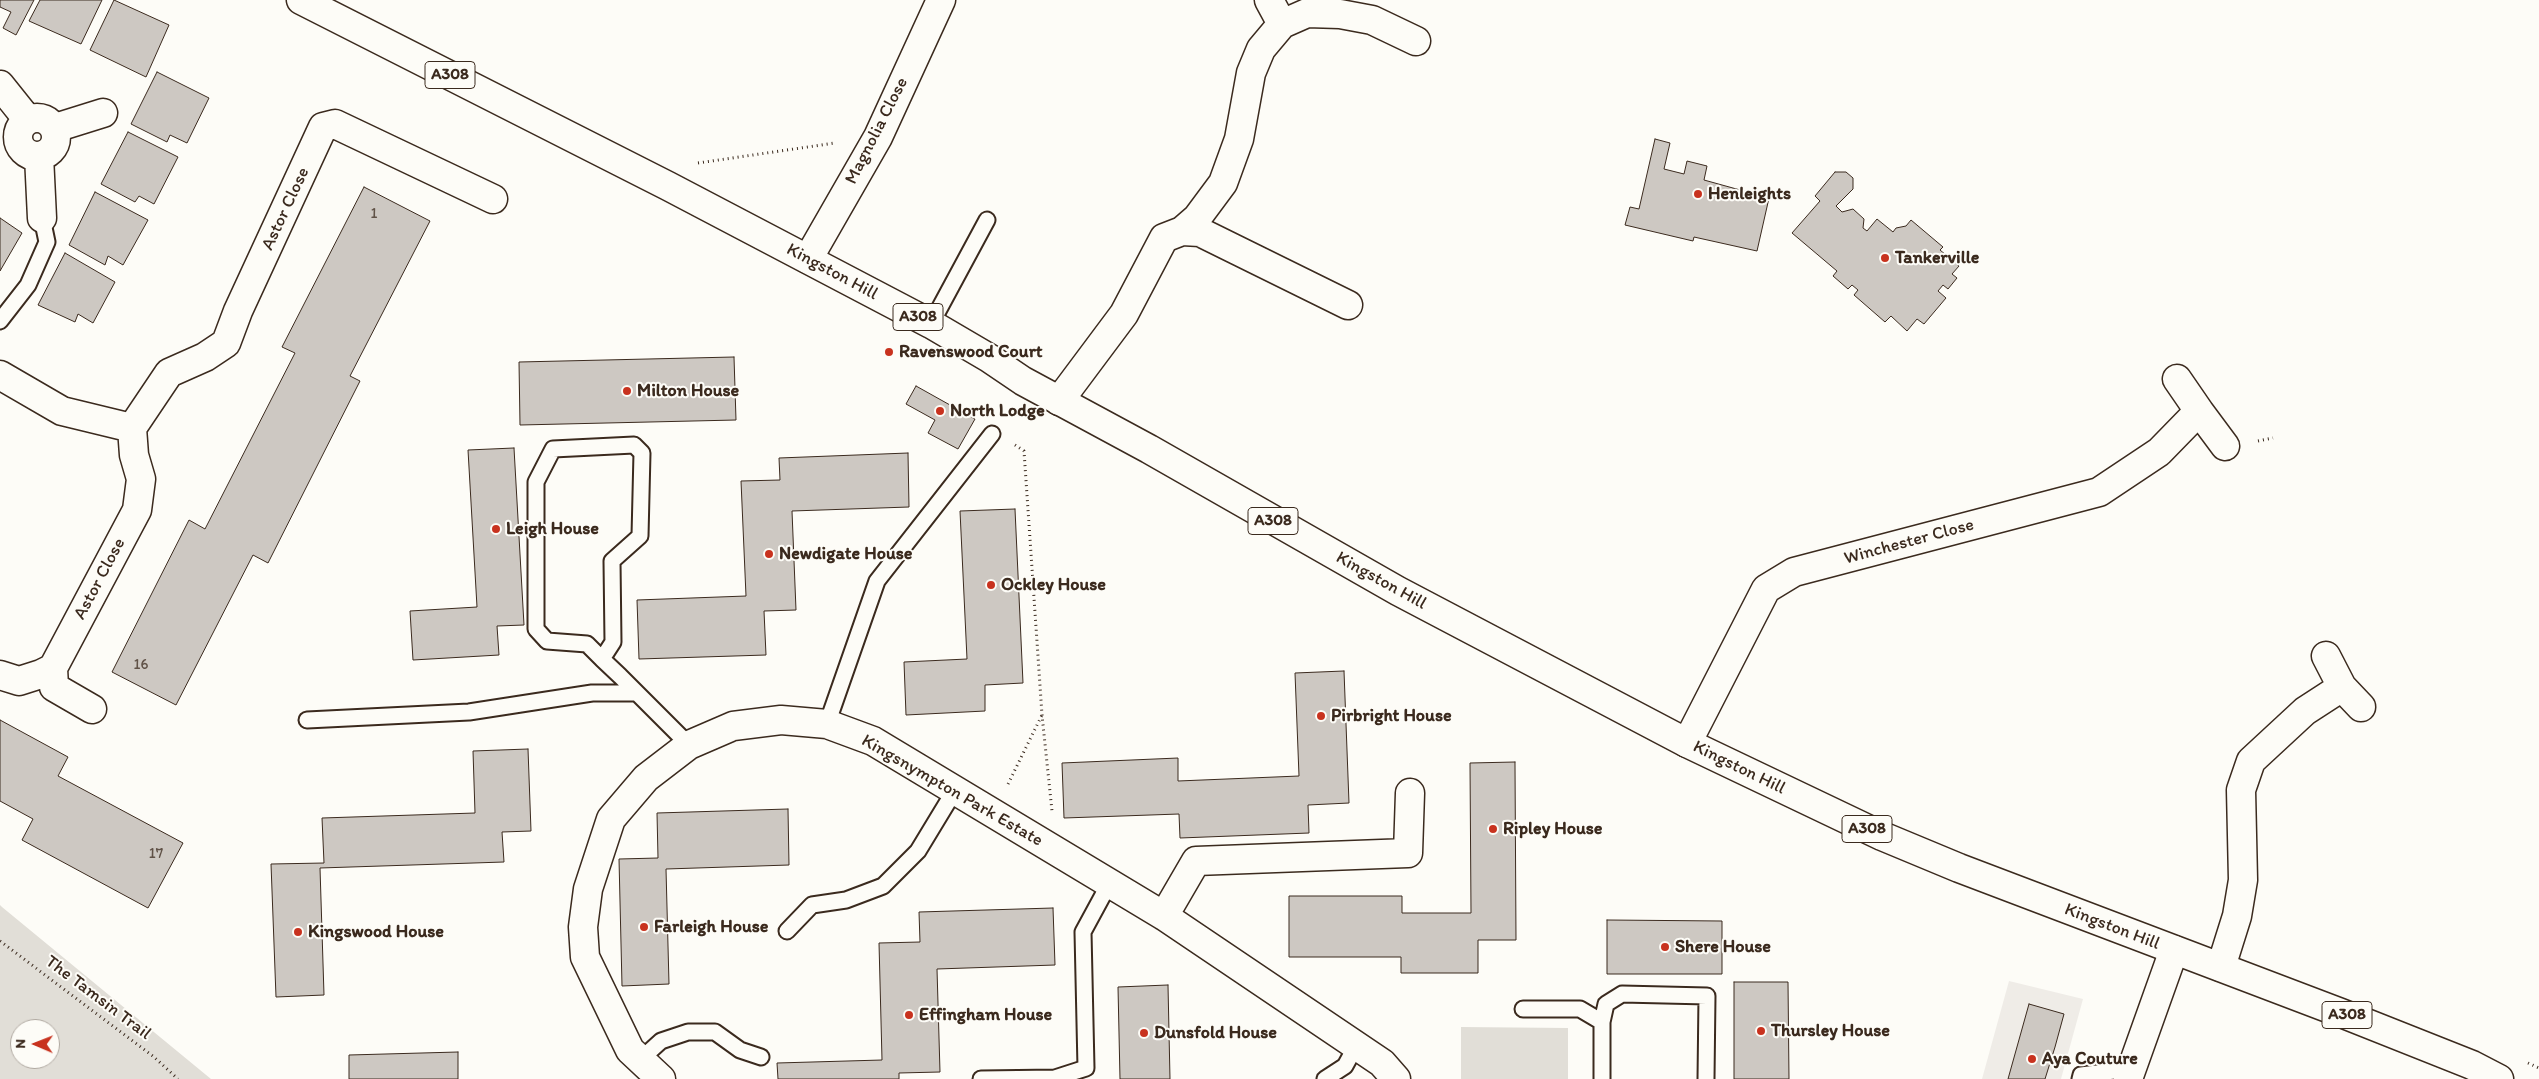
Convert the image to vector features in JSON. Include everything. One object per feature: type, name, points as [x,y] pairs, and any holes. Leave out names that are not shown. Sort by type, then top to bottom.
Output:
[{"type":"street","name":"Kingston Hill","points":[[301,0],[668,186],[932,324],[1059,401],[1149,449],[1398,591],[1687,744],[1882,836],[2472,1065],[2499,1079]]},
{"type":"street","name":"Magnolia Close","points":[[808,259],[878,137],[941,0]]},
{"type":"street","points":[[1269,0],[1282,24]]},
{"type":"street","points":[[1059,401],[1124,314],[1164,238],[1182,231],[1197,218],[1223,183],[1238,139],[1251,74],[1261,49],[1282,24],[1307,13],[1340,14],[1372,20],[1416,41]]},
{"type":"street","points":[[0,85],[28,120]]},
{"type":"street","points":[[55,128],[103,113]]},
{"type":"street","points":[[45,119],[55,128],[56,142],[46,154],[38,156],[28,154],[20,147],[18,140],[19,131],[28,120],[45,119]]},
{"type":"street","name":"Astor Close","points":[[53,668],[137,510],[141,479],[134,455],[119,425],[169,374],[205,357],[226,343],[238,311],[324,127],[335,124],[493,198]]},
{"type":"street","points":[[38,156],[42,218]]},
{"type":"street","points":[[1182,231],[1200,232],[1348,305]]},
{"type":"street","points":[[0,376],[62,411],[119,425]]},
{"type":"street","points":[[2177,379],[2225,446]]},
{"type":"street","name":"Winchester Close","points":[[1687,744],[1766,588],[1794,572],[2100,492],[2159,452],[2199,411]]},
{"type":"street","points":[[2326,656],[2342,687],[2361,707]]},
{"type":"street","points":[[0,675],[19,681],[53,668],[54,687],[60,693],[92,708]]},
{"type":"street","points":[[2221,967],[2237,916],[2243,880],[2242,790],[2251,761],[2305,711],[2342,687]]},
{"type":"street","name":"Kingsnympton Park Estate","points":[[661,1079],[630,1050],[585,957],[583,927],[588,889],[612,820],[646,778],[689,745],[733,726],[781,720],[827,724],[873,741],[1164,916],[1382,1063],[1396,1079]]},
{"type":"street","points":[[1164,916],[1196,861],[1408,852],[1410,794]]},
{"type":"street","points":[[2129,1074],[2174,950]]},
{"type":"lane","points":[[0,320],[28,285],[47,242],[42,218]]},
{"type":"lane","points":[[932,324],[986,220]]},
{"type":"lane","points":[[827,724],[878,581],[992,434]]},
{"type":"lane","points":[[602,659],[613,642],[612,560],[640,536],[642,453],[634,445],[553,450],[536,482],[536,628],[547,640],[587,644],[602,659],[637,693],[689,745]]},
{"type":"lane","points":[[308,720],[469,712],[592,693],[637,693]]},
{"type":"lane","points":[[788,931],[812,905],[846,900],[884,886],[918,851],[955,790]]},
{"type":"lane","points":[[981,1079],[1055,1078],[1086,1068],[1083,932],[1109,884]]},
{"type":"lane","points":[[1602,1079],[1602,1022],[1606,1004],[1622,994],[1707,996],[1706,1079]]},
{"type":"lane","points":[[1523,1009],[1580,1009],[1602,1022]]},
{"type":"lane","points":[[640,1060],[662,1041],[688,1032],[715,1032],[740,1050],[761,1058]]},
{"type":"lane","points":[[1325,1079],[1344,1066],[1356,1046]]},
{"type":"lane","points":[[2080,1079],[2081,1075],[2129,1074]]},
{"type":"path","points":[[668,186],[689,164],[878,137]]},
{"type":"path","points":[[1009,441],[1024,451],[1042,715],[1058,853]]},
{"type":"path","points":[[993,813],[1042,715]]},
{"type":"path","name":"The Tamsin Trail","points":[[0,941],[154,1058],[178,1079]]},
{"type":"shaded area","points":[[0,905],[211,1079],[0,1079]]},
{"type":"shaded area","points":[[2009,981],[2083,999],[2061,1079],[1982,1079]]},
{"type":"shaded area","points":[[1461,1027],[1568,1028],[1568,1079],[1461,1079]]},
{"type":"building","points":[[0,0],[34,0],[16,35],[3,28],[11,12],[0,7]]},
{"type":"building","points":[[40,0],[102,0],[81,44],[29,21]]},
{"type":"building","points":[[114,0],[169,25],[146,77],[90,50]]},
{"type":"building","points":[[157,72],[209,98],[187,143],[170,135],[167,142],[131,124]]},
{"type":"building","points":[[128,132],[178,157],[154,204],[139,196],[135,202],[101,184]]},
{"type":"building","name":"Henleights","points":[[1655,139],[1670,143],[1664,169],[1684,174],[1687,161],[1707,166],[1704,180],[1769,198],[1757,251],[1694,237],[1693,241],[1625,225],[1630,207],[1639,209]]},
{"type":"building","name":"Tankerville","points":[[1835,172],[1846,172],[1853,178],[1853,189],[1836,206],[1842,212],[1853,209],[1864,219],[1863,228],[1867,231],[1877,219],[1893,232],[1896,228],[1906,226],[1911,220],[1943,247],[1940,250],[1959,266],[1952,274],[1957,278],[1948,289],[1943,285],[1938,291],[1946,298],[1924,324],[1917,319],[1907,331],[1891,316],[1885,322],[1854,295],[1858,290],[1852,285],[1848,289],[1833,276],[1837,271],[1792,233],[1820,201],[1815,196]]},
{"type":"building","points":[[364,187],[430,221],[350,376],[360,381],[268,563],[253,555],[176,705],[112,672],[189,520],[205,529],[295,353],[282,347]]},
{"type":"building","points":[[95,192],[148,220],[123,265],[108,256],[105,265],[69,245]]},
{"type":"building","points":[[0,218],[22,233],[0,271]]},
{"type":"building","points":[[65,253],[115,282],[93,323],[78,314],[75,322],[38,305]]},
{"type":"building","name":"Milton House","points":[[734,357],[736,420],[520,425],[519,362]]},
{"type":"building","name":"North Lodge","points":[[916,386],[975,419],[958,449],[928,433],[935,420],[906,404]]},
{"type":"building","name":"Leigh House","points":[[514,448],[524,625],[497,626],[499,655],[413,660],[410,611],[477,607],[468,450]]},
{"type":"building","name":"Newdigate House","points":[[908,453],[909,507],[792,511],[796,610],[764,611],[766,655],[639,659],[637,600],[746,596],[741,481],[780,480],[779,458]]},
{"type":"building","name":"Ockley House","points":[[1015,509],[1023,683],[985,685],[985,711],[906,715],[904,662],[967,659],[960,511]]},
{"type":"building","name":"Pirbright House","points":[[1344,671],[1349,803],[1308,805],[1309,833],[1180,838],[1179,814],[1064,818],[1062,763],[1178,758],[1178,781],[1299,776],[1295,673]]},
{"type":"building","points":[[0,720],[68,757],[58,776],[183,843],[148,908],[22,840],[33,819],[0,801]]},
{"type":"building","name":"Kingswood House","points":[[528,749],[531,831],[502,832],[504,862],[320,868],[324,995],[276,997],[271,864],[324,863],[322,818],[475,813],[473,751]]},
{"type":"building","name":"Ripley House","points":[[1515,762],[1516,940],[1478,940],[1478,973],[1401,973],[1401,957],[1289,957],[1289,896],[1402,896],[1402,913],[1471,913],[1470,763]]},
{"type":"building","name":"Farleigh House","points":[[788,809],[789,865],[666,869],[669,984],[622,986],[619,859],[658,858],[657,813]]},
{"type":"building","name":"Effingham House","points":[[1053,908],[1055,965],[937,969],[940,1072],[899,1073],[899,1079],[778,1079],[777,1063],[882,1060],[879,943],[920,942],[919,912]]},
{"type":"building","name":"Shere House","points":[[1607,920],[1722,921],[1722,974],[1607,974]]},
{"type":"building","name":"Thursley House","points":[[1734,982],[1788,982],[1789,1079],[1734,1079]]},
{"type":"building","name":"Dunsfold House","points":[[1168,985],[1170,1079],[1120,1079],[1118,987]]},
{"type":"building","points":[[2029,1004],[2064,1014],[2055,1047],[2045,1079],[2008,1079]]},
{"type":"building","points":[[458,1052],[458,1079],[349,1079],[349,1055]]},
{"type":"place","name":"Henleights","points":[[1698,194]]},
{"type":"place","name":"Tankerville","points":[[1885,258]]},
{"type":"place","name":"Ravenswood Court","points":[[889,352]]},
{"type":"place","name":"Milton House","points":[[627,391]]},
{"type":"place","name":"North Lodge","points":[[940,411]]},
{"type":"place","name":"Leigh House","points":[[496,529]]},
{"type":"place","name":"Newdigate House","points":[[769,554]]},
{"type":"place","name":"Ockley House","points":[[991,585]]},
{"type":"place","name":"Pirbright House","points":[[1321,716]]},
{"type":"place","name":"Ripley House","points":[[1493,829]]},
{"type":"place","name":"Farleigh House","points":[[644,927]]},
{"type":"place","name":"Kingswood House","points":[[298,932]]},
{"type":"place","name":"Shere House","points":[[1665,947]]},
{"type":"place","name":"Effingham House","points":[[909,1015]]},
{"type":"place","name":"Thursley House","points":[[1761,1031]]},
{"type":"place","name":"Dunsfold House","points":[[1144,1033]]},
{"type":"place","name":"Aya Couture","points":[[2032,1059]]}]
